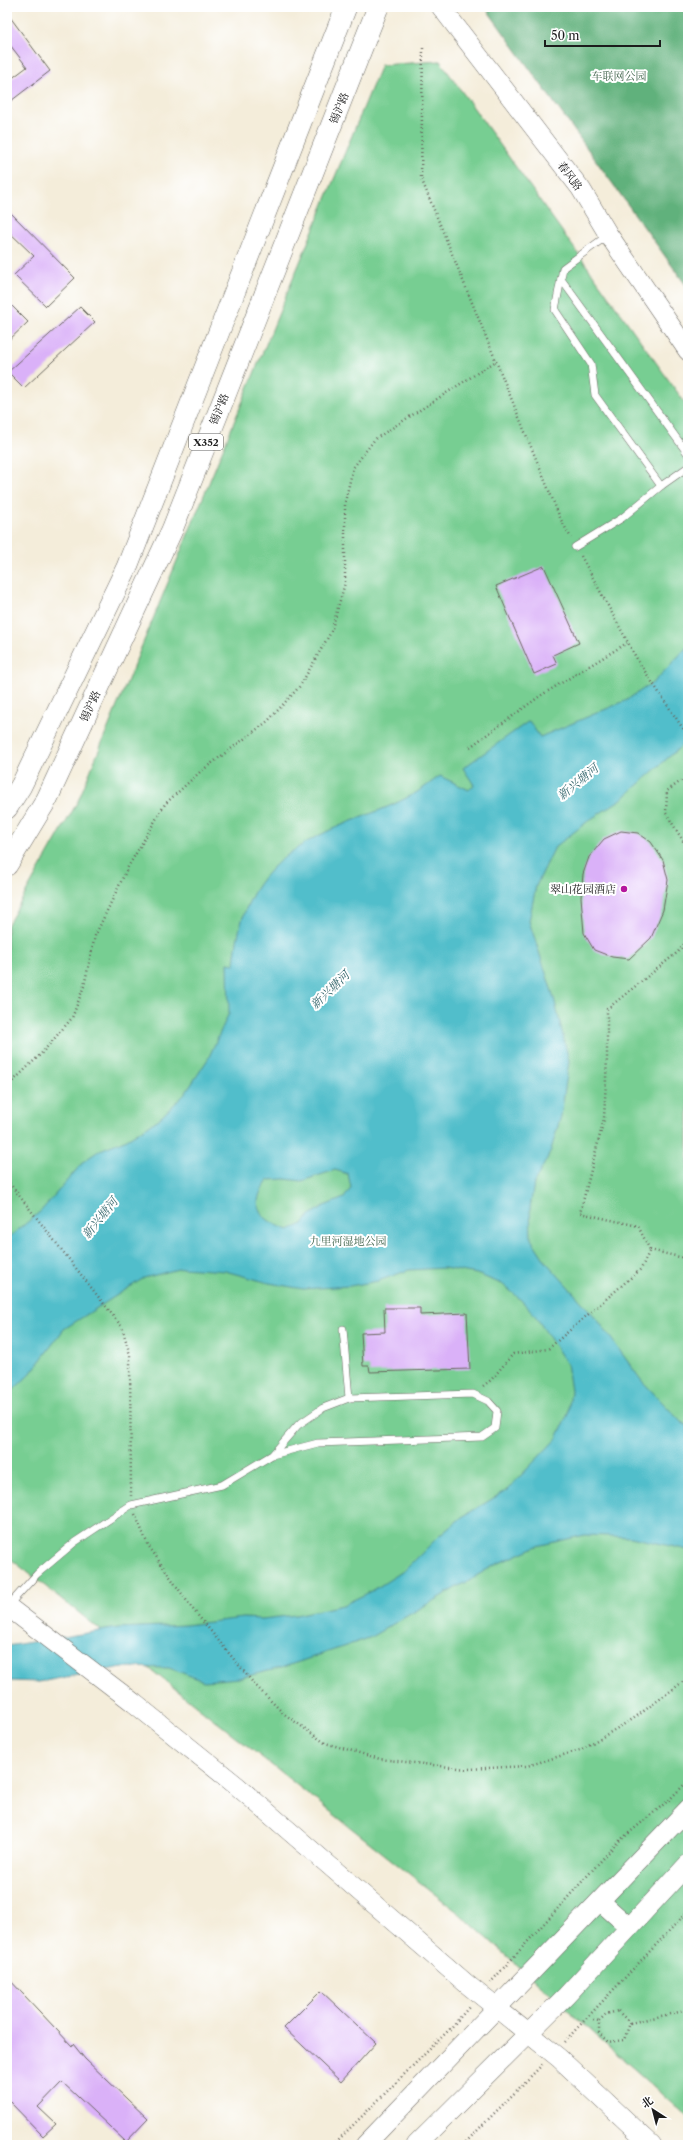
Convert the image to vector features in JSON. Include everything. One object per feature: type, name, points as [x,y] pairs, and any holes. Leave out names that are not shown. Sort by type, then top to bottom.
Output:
[{"type":"main road","name":"X352","points":[[7,808],[21,786],[127,567],[346,7]]},
{"type":"main road","name":"锡沪路","points":[[7,866],[47,799],[172,530],[378,7]]},
{"type":"main road","name":"春风路","points":[[441,7],[580,189],[608,234],[688,351]]},
{"type":"main road","points":[[8,1606],[41,1633],[134,1703],[237,1786],[480,1994],[553,2053],[652,2145]]},
{"type":"main road","points":[[365,2145],[688,1809]]},
{"type":"main road","points":[[416,2145],[566,1996],[688,1864]]},
{"type":"main road","points":[[600,1901],[629,1927]]},
{"type":"lane","points":[[608,234],[563,268],[555,310],[591,364],[594,395],[661,486]]},
{"type":"lane","points":[[561,279],[688,454]]},
{"type":"lane","points":[[575,547],[622,518],[661,486],[688,467]]},
{"type":"lane","points":[[343,1329],[349,1398]]},
{"type":"lane","points":[[8,1606],[37,1574],[75,1542],[131,1505],[222,1485],[272,1456],[318,1443],[482,1437],[494,1428],[497,1411],[488,1401],[473,1394],[349,1398],[323,1408],[298,1425],[272,1456]]},
{"type":"path","points":[[423,48],[421,178],[561,520],[627,643],[688,736]]},
{"type":"path","points":[[7,1087],[41,1054],[72,1018],[84,986],[95,936],[128,867],[165,804],[200,772],[268,721],[300,686],[331,632],[344,583],[345,502],[353,468],[376,439],[496,361]]},
{"type":"path","points":[[470,747],[540,696],[627,643]]},
{"type":"path","points":[[688,776],[667,791],[666,813],[688,849]]},
{"type":"path","points":[[650,1250],[638,1226],[580,1213],[604,1119],[607,1058],[607,1009],[678,952],[688,939]]},
{"type":"path","points":[[7,1180],[122,1327],[130,1355],[131,1505],[148,1546],[191,1607],[254,1685],[283,1713],[325,1743],[380,1759],[467,1769],[527,1766],[580,1750],[633,1719],[688,1678]]},
{"type":"path","points":[[650,1250],[688,1259]]},
{"type":"path","points":[[473,1394],[491,1380],[513,1354],[548,1349],[641,1269],[650,1250]]},
{"type":"path","points":[[334,2145],[450,2029],[618,1842],[669,1800],[688,1781]]},
{"type":"path","points":[[463,2145],[515,2095],[688,1911]]},
{"type":"path","points":[[630,2023],[688,2010]]},
{"type":"path","points":[[618,2011],[630,2023],[624,2040],[608,2042],[599,2033],[599,2021],[606,2014],[618,2011]]},
{"type":"path","points":[[593,2020],[599,2021]]},
{"type":"green space","name":"车联网公园","points":[[485,7],[688,7],[688,288]]},
{"type":"green space","name":"九里河湿地公园","points":[[440,61],[688,407],[688,2117],[460,1914],[7,1556],[7,926],[78,801],[381,65]]},
{"type":"water","name":"新兴塘河","points":[[688,646],[688,740],[623,798],[588,821],[555,847],[536,886],[529,921],[554,998],[569,1061],[561,1116],[550,1153],[534,1183],[530,1208],[531,1239],[546,1262],[597,1319],[641,1380],[681,1422],[688,1426],[688,1550],[631,1537],[585,1535],[537,1546],[495,1565],[369,1638],[281,1668],[239,1678],[204,1681],[169,1668],[123,1667],[39,1682],[7,1681],[7,1646],[118,1628],[186,1625],[243,1618],[262,1619],[296,1615],[343,1605],[372,1591],[405,1570],[438,1537],[462,1517],[507,1490],[557,1438],[568,1414],[571,1391],[567,1364],[534,1314],[519,1298],[502,1284],[477,1274],[444,1268],[409,1270],[378,1281],[350,1286],[303,1289],[269,1283],[225,1271],[182,1268],[144,1278],[64,1329],[30,1374],[7,1396],[7,1239],[41,1211],[84,1161],[100,1150],[127,1139],[159,1119],[185,1094],[208,1059],[229,1013],[228,963],[234,964],[237,940],[242,919],[250,900],[259,884],[287,855],[326,832],[379,811],[418,792],[440,776],[469,790],[474,785],[463,768],[529,721],[540,737],[625,701],[654,682]],"holes":[[[335,1170],[348,1174],[351,1188],[344,1198],[324,1206],[309,1216],[303,1224],[289,1230],[271,1222],[260,1212],[258,1205],[259,1198],[268,1180],[285,1179],[302,1181]]]},
{"type":"building","points":[[7,13],[50,71],[7,104],[7,82],[27,67],[7,41]]},
{"type":"building","points":[[7,209],[75,278],[46,306],[14,275],[34,256],[7,230]]},
{"type":"building","points":[[7,301],[28,322],[7,342]]},
{"type":"building","points":[[80,307],[95,322],[24,388],[8,372]]},
{"type":"building","points":[[544,566],[579,643],[553,655],[557,664],[534,674],[496,586]]},
{"type":"building","name":"翠山花园酒店","points":[[621,831],[638,833],[651,842],[663,860],[668,880],[663,910],[651,938],[629,959],[612,957],[594,950],[584,933],[581,897],[583,874],[589,857],[604,839]]},
{"type":"building","points":[[384,1308],[420,1308],[420,1315],[467,1313],[470,1369],[370,1372],[369,1366],[363,1366],[361,1333],[385,1332]]},
{"type":"building","points":[[7,1977],[72,2046],[73,2044],[85,2059],[148,2119],[126,2142],[62,2082],[38,2107],[56,2124],[43,2136],[7,2099]]},
{"type":"building","points":[[321,1991],[376,2043],[341,2082],[284,2028]]},
{"type":"place","name":"翠山花园酒店","points":[[624,889]]}]
